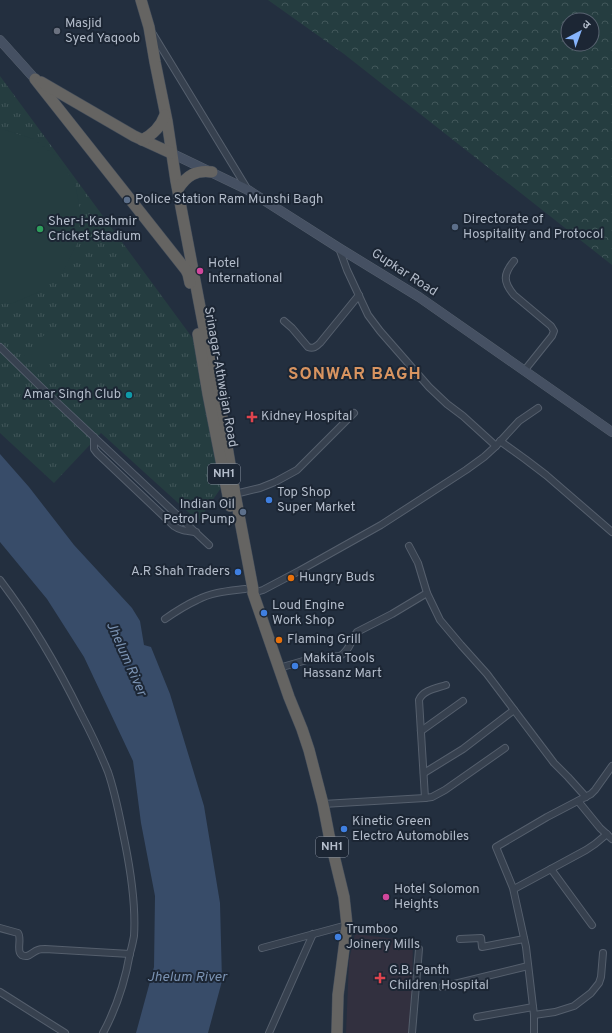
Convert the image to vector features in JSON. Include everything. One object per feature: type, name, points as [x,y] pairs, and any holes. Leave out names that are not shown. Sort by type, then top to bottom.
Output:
[{"type":"highway","name":"NH1","points":[[143,1],[165,114],[191,273]]},
{"type":"highway","points":[[36,79],[134,136],[171,153]]},
{"type":"highway","points":[[36,79],[186,270],[191,273]]},
{"type":"highway","points":[[142,140],[152,135],[159,126],[165,114]]},
{"type":"highway","points":[[178,189],[189,176],[195,173],[203,171],[212,172]]},
{"type":"highway","name":"Srinagar-Athwajan Road","points":[[191,273],[208,394],[249,591],[302,729],[324,804],[329,835],[344,897],[347,925],[338,995],[338,1033]]},
{"type":"highway","name":"Srinagar-Athwajan Road","points":[[194,292],[204,328],[217,387],[253,589],[249,591]]},
{"type":"main road","points":[[0,40],[36,79]]},
{"type":"main road","name":"Gupkar Road","points":[[171,153],[248,190],[338,248],[419,297],[612,432]]},
{"type":"street","points":[[149,27],[248,190]]},
{"type":"street","points":[[338,248],[368,315],[409,366],[429,387],[447,404],[498,444],[525,459],[546,475],[612,532]]},
{"type":"street","points":[[514,261],[505,275],[506,282],[510,290],[551,326],[554,331],[552,336],[524,371]]},
{"type":"street","points":[[284,321],[308,346],[311,348],[316,347],[359,295]]},
{"type":"street","points":[[0,347],[47,393],[210,545]]},
{"type":"street","points":[[165,619],[197,600],[212,594],[228,591],[249,591],[269,587],[381,525],[484,457],[519,421],[538,408]]},
{"type":"street","points":[[235,494],[260,488],[297,470],[354,413]]},
{"type":"street","points":[[94,437],[94,449],[97,453],[168,521],[178,529],[196,532]]},
{"type":"street","points":[[409,546],[418,564],[427,594],[440,620],[481,667],[554,763],[586,797]]},
{"type":"street","points":[[0,580],[14,598],[64,678],[98,748],[108,773],[117,806],[128,857],[134,901],[134,936],[126,976],[113,1015],[104,1033]]},
{"type":"street","points":[[279,668],[310,659],[337,657],[344,654],[357,632],[427,594]]},
{"type":"street","points":[[426,798],[419,700],[428,690],[446,685]]},
{"type":"street","points":[[421,731],[463,701]]},
{"type":"street","points":[[424,773],[463,749],[514,710]]},
{"type":"street","points":[[324,804],[432,797],[446,790],[505,748]]},
{"type":"street","points":[[534,1033],[534,1015],[528,966],[514,889],[496,847],[547,816],[586,797],[595,790],[612,766]]},
{"type":"street","points":[[578,801],[594,821],[612,839]]},
{"type":"street","points":[[514,889],[586,850],[607,834]]},
{"type":"street","points":[[551,869],[592,924]]},
{"type":"street","points":[[262,948],[347,925]]},
{"type":"street","points":[[0,928],[18,932],[20,937],[20,953],[26,956],[45,948],[130,954]]},
{"type":"street","points":[[269,1033],[313,934]]},
{"type":"street","points":[[460,939],[481,938],[482,947],[524,939]]},
{"type":"street","points":[[412,1033],[419,949]]},
{"type":"street","points":[[534,1015],[574,1006],[591,993],[600,983],[603,953]]},
{"type":"street","points":[[442,986],[528,966]]},
{"type":"street","points":[[0,992],[64,1033]]},
{"type":"street","points":[[477,1017],[533,1007]]},
{"type":"shaded area","name":"G.B. Panth Children Hospital","points":[[355,934],[413,941],[412,996],[409,1033],[346,1033],[349,960]]},
{"type":"green space","points":[[268,0],[612,0],[612,265],[344,54]]},
{"type":"green space","points":[[0,76],[194,340],[221,488],[198,521],[101,433],[54,483],[0,433]]},
{"type":"green space","name":"Sher-i-Kashmir Cricket Stadium","points":[[0,130],[5,130],[34,139],[58,158],[75,184],[81,214],[77,244],[63,271],[41,291],[13,303],[0,304]]},
{"type":"green space","points":[[48,331],[61,343],[37,368],[24,356]]},
{"type":"water","name":"Jhelum River","points":[[0,454],[29,487],[74,545],[132,608],[140,621],[144,645],[151,647],[170,694],[204,806],[220,903],[222,981],[208,1033],[136,1033],[154,967],[155,896],[141,823],[133,761],[84,657],[47,599],[0,542]]},
{"type":"place","name":"Masjid Syed Yaqoob","points":[[57,31]]},
{"type":"place","name":"Police Station Ram Munshi Bagh","points":[[127,200]]},
{"type":"place","name":"Directorate of Hospitality and Protocol","points":[[455,227]]},
{"type":"place","name":"Sher-i-Kashmir Cricket Stadium","points":[[40,229]]},
{"type":"place","name":"Hotel International","points":[[200,271]]},
{"type":"place","name":"Amar Singh Club","points":[[129,395]]},
{"type":"place","name":"Kidney Hospital","points":[[252,417]]},
{"type":"place","name":"Top Shop Super Market","points":[[269,500]]},
{"type":"place","name":"Indian Oil Petrol Pump","points":[[243,512]]},
{"type":"place","name":"A.R Shah Traders","points":[[238,572]]},
{"type":"place","name":"Hungry Buds","points":[[291,578]]},
{"type":"place","name":"Loud Engine Work Shop","points":[[264,613]]},
{"type":"place","name":"Flaming Grill","points":[[279,640]]},
{"type":"place","name":"Makita Tools Hassanz Mart","points":[[295,666]]},
{"type":"place","name":"Kinetic Green Electro Automobiles","points":[[344,829]]},
{"type":"place","name":"Hotel Solomon Heights","points":[[386,897]]},
{"type":"place","name":"Trumboo Joinery Mills","points":[[338,937]]},
{"type":"place","name":"G.B. Panth Children Hospital","points":[[380,978]]},
{"type":"district","name":"SONWAR BAGH","points":[[355,375]]}]
